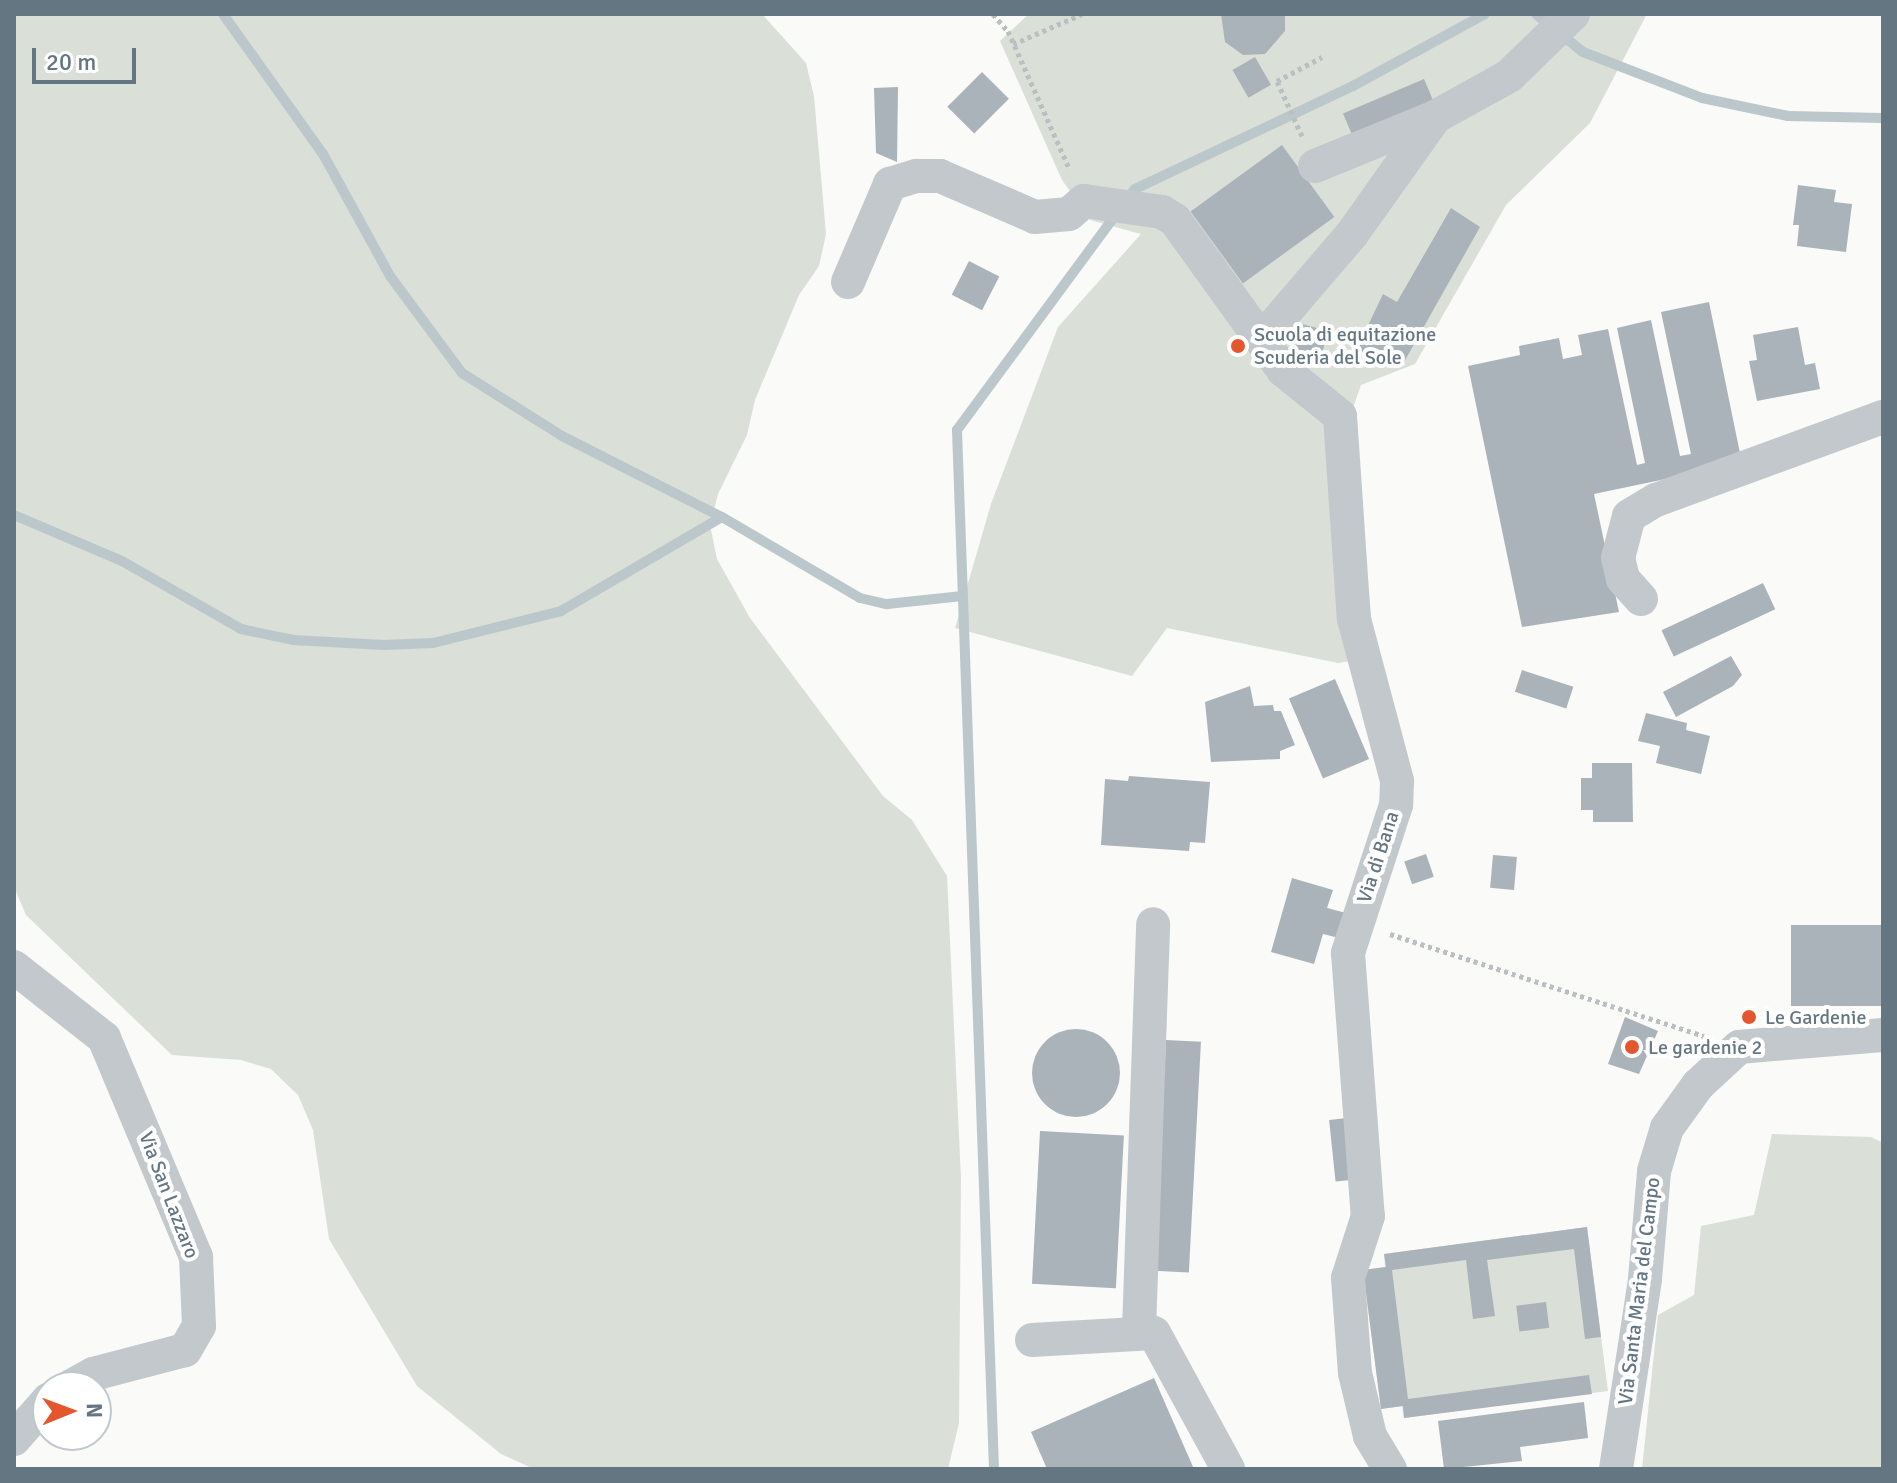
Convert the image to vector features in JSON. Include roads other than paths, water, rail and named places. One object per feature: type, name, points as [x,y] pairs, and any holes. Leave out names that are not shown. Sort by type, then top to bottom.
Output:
[{"type":"street","points":[[1308,151],[1435,117],[1509,76],[1573,14]]},
{"type":"street","points":[[1262,339],[1352,234],[1435,117]]},
{"type":"street","name":"Via di Bana","points":[[848,282],[890,184],[940,176],[1044,218],[1069,214],[1079,189],[1162,212],[1175,220],[1283,370],[1334,408],[1343,427],[1354,619],[1397,781],[1396,805],[1348,953],[1368,1216],[1348,1278],[1355,1373],[1370,1436],[1390,1469]]},
{"type":"street","points":[[1641,599],[1623,579],[1618,558],[1629,516],[1656,500],[1883,417]]},
{"type":"street","points":[[1139,1330],[1153,924]]},
{"type":"street","name":"Via San Lazzaro","points":[[14,967],[104,1038],[196,1257],[199,1326],[185,1350],[104,1371]]},
{"type":"street","name":"Via Santa Maria del Campo","points":[[1616,1469],[1645,1279],[1654,1171],[1667,1128],[1698,1085],[1739,1047],[1883,1035]]},
{"type":"street","points":[[1032,1340],[1139,1330],[1158,1337],[1228,1469]]},
{"type":"street","points":[[14,1439],[32,1418]]},
{"type":"waterway","points":[[223,14],[323,154],[390,276],[462,373],[562,436],[722,517],[860,598],[887,604],[963,596]]},
{"type":"waterway","points":[[1126,200],[1135,189],[1353,86],[1485,14]]},
{"type":"waterway","points":[[1536,14],[1583,52],[1702,98],[1788,116],[1883,118]]},
{"type":"waterway","points":[[994,1469],[957,430],[1117,213]]},
{"type":"waterway","points":[[14,515],[122,561],[241,629],[293,640],[384,645],[433,643],[561,611],[722,517]]},
{"type":"place","name":"Scuola di equitazione Scuderia del Sole","points":[[1238,346]]},
{"type":"place","name":"Le Gardenie","points":[[1749,1017]]},
{"type":"place","name":"Le gardenie 2","points":[[1632,1047]]}]
